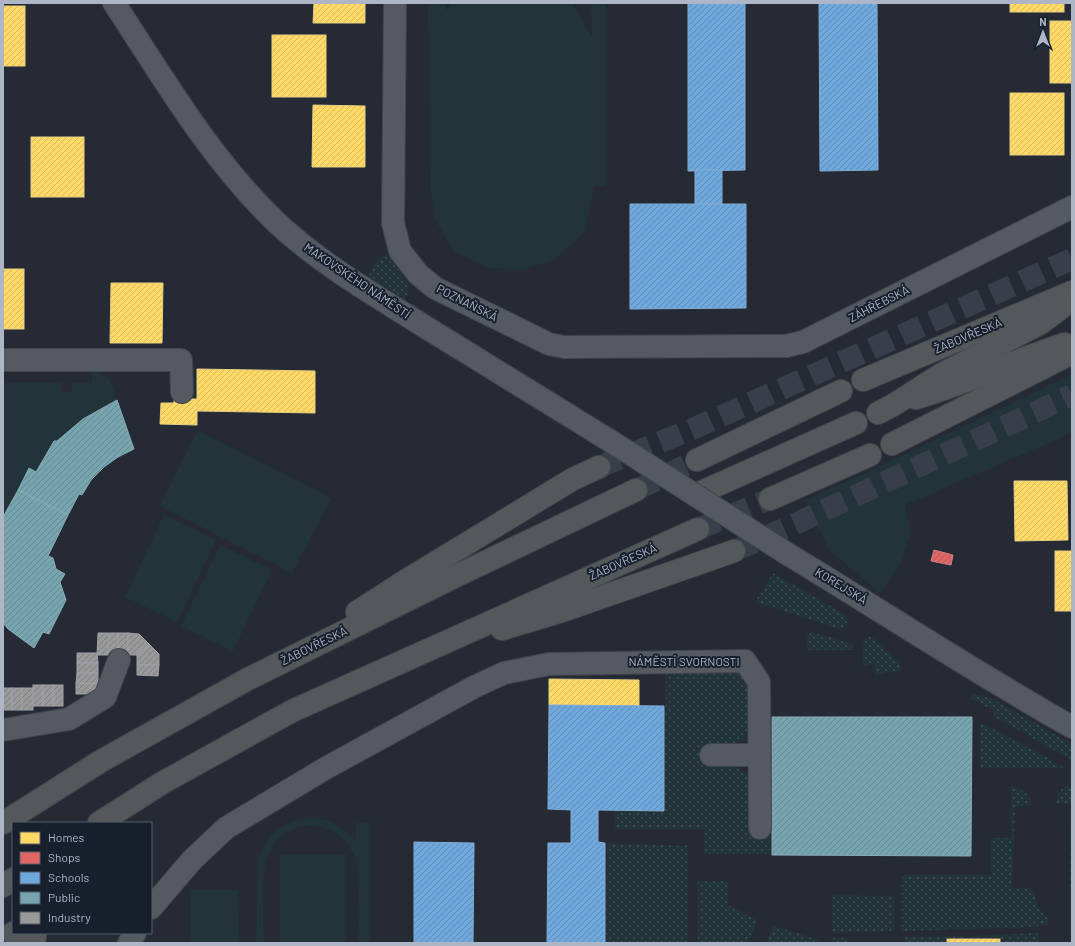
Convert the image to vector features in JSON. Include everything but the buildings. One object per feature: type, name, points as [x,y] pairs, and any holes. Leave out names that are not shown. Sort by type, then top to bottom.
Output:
[{"type":"highway","name":"ŽABOVŘESKÁ","points":[[863,380],[1072,292]]},
{"type":"highway","points":[[1072,300],[1041,323],[940,375],[887,409],[947,389],[992,370],[1072,342]]},
{"type":"highway","points":[[892,444],[1072,353]]},
{"type":"highway","points":[[697,460],[841,391]]},
{"type":"highway","points":[[695,495],[856,423]]},
{"type":"highway","points":[[770,499],[870,455]]},
{"type":"highway","points":[[274,666],[402,583],[573,479],[599,468]]},
{"type":"highway","name":"ŽABOVŘESKÁ","points":[[3,824],[101,761],[173,720],[274,666],[636,490]]},
{"type":"highway","name":"ŽABOVŘESKÁ","points":[[101,822],[162,783],[292,711],[418,653],[698,529]]},
{"type":"highway","points":[[418,653],[562,611],[734,551]]},
{"type":"highway","points":[[3,886],[12,880]]},
{"type":"highway","points":[[17,934],[41,940]]},
{"type":"street","name":"MAKOVSKÉHO NÁMĚSTÍ","points":[[114,3],[210,148],[254,199],[305,247],[356,283],[612,442]]},
{"type":"street","name":"POZNAŇSKÁ","points":[[395,3],[393,223],[400,251],[418,274],[435,288],[549,344],[564,347],[672,348]]},
{"type":"street","name":"ZÁHŘEBSKÁ","points":[[672,348],[786,346],[803,342],[1072,207]]},
{"type":"street","points":[[3,360],[180,360],[182,392]]},
{"type":"street","name":"KOREJSKÁ","points":[[612,442],[971,669],[1072,727]]},
{"type":"street","points":[[3,730],[69,719],[105,697],[119,660]]},
{"type":"street","name":"NÁMĚSTÍ SVORNOSTI","points":[[152,907],[192,860],[226,828],[326,768],[474,687],[504,673],[549,664],[745,661],[760,682],[758,755],[760,828]]},
{"type":"street","points":[[711,755],[758,755]]},
{"type":"street","points":[[129,943],[134,934]]},
{"type":"shaded area","points":[[428,3],[446,3],[446,11],[451,3],[572,3],[592,37],[591,3],[606,3],[606,186],[594,186],[585,232],[554,260],[522,270],[490,268],[454,251],[435,220],[430,183]]},
{"type":"shaded area","points":[[384,255],[389,257],[408,284],[409,291],[405,299],[368,276],[378,259]]},
{"type":"shaded area","points":[[92,370],[109,378],[117,400],[83,419],[57,441],[54,441],[36,472],[28,468],[3,517],[3,383],[61,383],[61,392],[72,392],[72,383],[92,383]]},
{"type":"shaded area","points":[[1072,374],[1072,433],[905,505],[911,533],[901,564],[880,593],[830,551],[805,500],[868,472]]},
{"type":"shaded area","points":[[198,430],[331,498],[292,573],[160,506]]},
{"type":"shaded area","points":[[164,515],[216,540],[177,622],[125,597]]},
{"type":"shaded area","points":[[220,545],[272,570],[233,651],[181,626]]},
{"type":"shaded area","points":[[773,573],[846,615],[848,621],[846,625],[839,629],[755,602]]},
{"type":"shaded area","points":[[811,632],[853,644],[854,650],[807,650],[807,636]]},
{"type":"shaded area","points":[[868,636],[876,640],[901,665],[901,670],[875,675],[875,665],[863,666],[863,642]]},
{"type":"shaded area","points":[[666,665],[720,666],[743,676],[754,701],[755,708],[752,721],[743,740],[721,749],[749,777],[770,764],[770,854],[704,854],[704,829],[615,829],[615,810],[664,811]]},
{"type":"shaded area","points":[[972,694],[991,698],[1072,744],[1072,760],[996,718],[993,710],[970,698]]},
{"type":"shaded area","points":[[980,722],[1066,768],[980,768]]},
{"type":"shaded area","points":[[1011,786],[1025,792],[1032,805],[1015,806],[1012,888],[1032,888],[1040,910],[1048,918],[1048,925],[1039,925],[1038,927],[902,931],[902,875],[991,875],[991,838],[1011,838]]},
{"type":"shaded area","points":[[1067,786],[1072,786],[1072,888],[1070,888],[1071,804],[1055,803],[1060,791]]},
{"type":"shaded area","points":[[304,818],[319,819],[333,823],[345,830],[355,841],[356,823],[370,823],[370,943],[358,943],[358,876],[353,852],[346,842],[337,834],[321,827],[310,826],[292,830],[280,838],[271,849],[263,879],[264,943],[256,943],[258,859],[266,844],[275,832],[288,824]]},
{"type":"shaded area","points":[[607,843],[685,846],[688,844],[688,943],[606,943]]},
{"type":"shaded area","points":[[280,855],[346,855],[346,943],[280,943]]},
{"type":"shaded area","points":[[698,881],[728,881],[728,905],[758,921],[747,943],[698,943]]},
{"type":"shaded area","points":[[191,890],[238,890],[239,943],[191,943]]},
{"type":"shaded area","points":[[832,895],[894,896],[894,931],[832,933]]},
{"type":"shaded area","points":[[774,926],[819,940],[819,943],[766,943]]},
{"type":"shaded area","points":[[1038,933],[1038,943],[1002,943],[1001,937],[970,938],[970,936]]},
{"type":"shaded area","points":[[964,936],[964,938],[945,938],[945,943],[905,943],[905,937]]},
{"type":"shaded area","points":[[832,938],[847,938],[847,943],[832,943]]},
{"type":"tunnel","points":[[599,467],[690,430],[1072,259]]},
{"type":"tunnel","points":[[734,551],[1072,395]]},
{"type":"tunnel","points":[[636,490],[697,460]]},
{"type":"tunnel","points":[[698,529],[770,499]]}]
